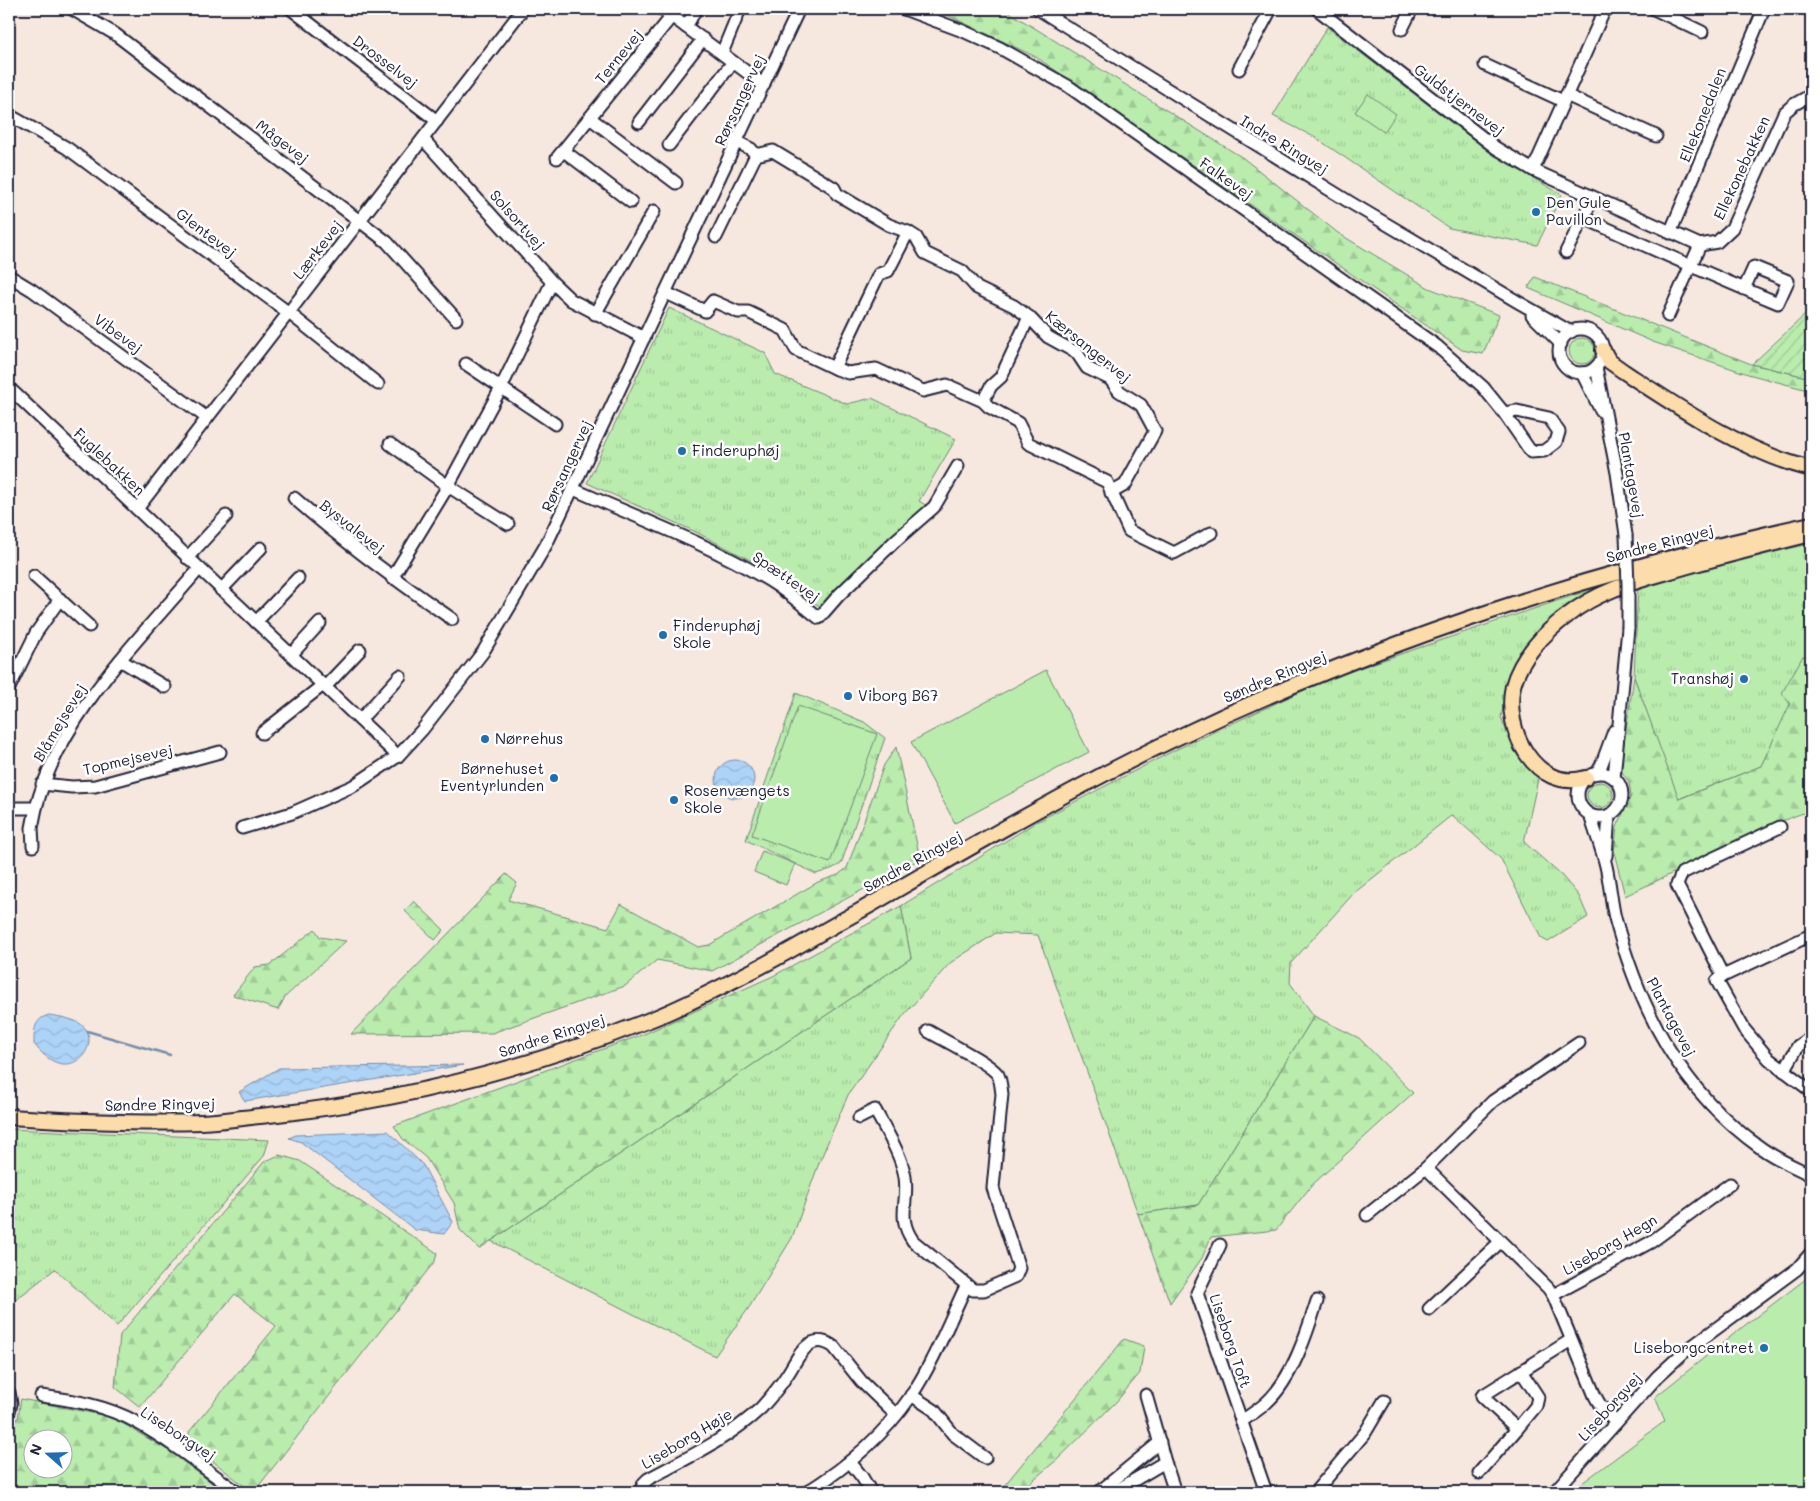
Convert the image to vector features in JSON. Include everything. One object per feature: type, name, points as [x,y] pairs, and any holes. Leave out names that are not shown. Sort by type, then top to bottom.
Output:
[{"type":"main road","points":[[1603,350],[1609,361],[1623,371],[1733,438],[1766,453],[1811,469]]},
{"type":"main road","name":"Søndre Ringvej","points":[[9,1117],[89,1122],[206,1122],[319,1110],[438,1088],[550,1056],[655,1018],[751,972],[1033,813],[1170,741],[1282,690],[1402,642],[1521,601],[1666,558],[1811,524]]},
{"type":"main road","points":[[1592,776],[1576,781],[1548,773],[1531,760],[1514,730],[1511,706],[1514,685],[1525,661],[1543,637],[1574,611],[1608,591],[1691,564],[1811,534]]},
{"type":"street","name":"Mågevej","points":[[72,9],[115,34],[360,220],[387,242],[456,319]]},
{"type":"street","name":"Drosselvej","points":[[291,9],[437,121]]},
{"type":"street","name":"Lærkevej","points":[[137,510],[523,9]]},
{"type":"street","points":[[686,26],[696,9]]},
{"type":"street","points":[[722,54],[740,9]]},
{"type":"street","name":"Rørsangervej","points":[[242,828],[292,812],[353,786],[398,756],[422,730],[483,652],[546,545],[799,9]]},
{"type":"street","name":"Falkevej","points":[[904,9],[963,31],[1000,48],[1068,86],[1438,347],[1483,388],[1504,413],[1531,452],[1544,451],[1556,442],[1559,432],[1549,418],[1517,411],[1504,413]]},
{"type":"street","name":"Indre Ringvej","points":[[1038,9],[1242,137],[1571,332]]},
{"type":"street","points":[[1239,69],[1272,9]]},
{"type":"street","name":"Guldstjernevej","points":[[1317,9],[1490,143],[1533,170],[1670,233]]},
{"type":"street","points":[[1402,29],[1412,9]]},
{"type":"street","points":[[1533,170],[1605,9]]},
{"type":"street","points":[[1654,9],[1702,32]]},
{"type":"street","name":"Ellekonedalen","points":[[1670,233],[1764,9]]},
{"type":"street","points":[[667,12],[764,85]]},
{"type":"street","name":"Ternevej","points":[[631,202],[561,154],[590,118],[667,12]]},
{"type":"street","points":[[639,122],[703,40]]},
{"type":"street","points":[[669,145],[734,62]]},
{"type":"street","points":[[1485,66],[1656,136]]},
{"type":"street","name":"Ellekonebakken","points":[[1700,245],[1717,242],[1732,228],[1784,113],[1793,104],[1810,96]]},
{"type":"street","name":"Glentevej","points":[[9,115],[67,148],[289,313],[378,384]]},
{"type":"street","points":[[590,118],[676,183]]},
{"type":"street","name":"Solsortvej","points":[[423,139],[552,282],[571,300],[644,338]]},
{"type":"street","points":[[716,237],[756,155],[750,149],[737,142]]},
{"type":"street","name":"Kærsangervej","points":[[756,155],[773,151],[834,188],[837,194],[889,225],[916,237],[925,253],[962,271],[977,288],[1014,306],[1029,317],[1048,337],[1078,353],[1087,368],[1110,379],[1119,391],[1141,404],[1155,431],[1125,485],[1112,493]]},
{"type":"street","points":[[1566,252],[1593,198]]},
{"type":"street","points":[[595,314],[654,211]]},
{"type":"street","points":[[1584,218],[1744,289]]},
{"type":"street","points":[[834,368],[879,274],[888,271],[908,232]]},
{"type":"street","points":[[1668,316],[1700,245],[1670,233]]},
{"type":"street","name":"Vibevej","points":[[9,276],[32,290],[207,418]]},
{"type":"street","name":"Bysvalevej","points":[[392,578],[448,486],[501,388],[552,282]]},
{"type":"street","points":[[666,293],[705,311],[713,301],[738,312],[748,312],[785,330],[796,350],[848,374],[876,369],[923,391],[947,385],[983,402],[1018,423],[1028,443],[1107,482],[1129,531],[1174,554],[1211,533]]},
{"type":"street","name":"Indre Ringvej","points":[[1518,302],[1561,344]]},
{"type":"street","name":"Kærsangervej","points":[[983,402],[991,386],[1001,377],[1029,317]]},
{"type":"street","points":[[1584,329],[1595,334],[1602,344],[1603,350],[1600,362],[1590,371],[1582,373],[1572,371],[1564,364],[1560,354],[1561,344],[1563,339],[1571,332],[1584,329]]},
{"type":"street","points":[[466,364],[555,424]]},
{"type":"street","name":"Plantagevej","points":[[1596,367],[1617,473],[1626,535],[1628,628],[1614,778]]},
{"type":"street","name":"Plantagevej","points":[[1582,373],[1606,420]]},
{"type":"street","name":"Fuglebakken","points":[[9,388],[398,756]]},
{"type":"street","points":[[390,444],[448,486],[508,524]]},
{"type":"street","name":"Spættevej","points":[[573,489],[687,538],[738,563],[772,582],[819,618],[839,595],[895,541],[934,507],[958,466]]},
{"type":"street","name":"Bysvalevej","points":[[294,498],[323,524],[392,578],[452,619]]},
{"type":"street","points":[[187,558],[226,516]]},
{"type":"street","points":[[221,590],[261,548]]},
{"type":"street","name":"Blåmejsevej","points":[[33,846],[32,828],[42,784],[70,730],[91,698],[120,660],[199,569]]},
{"type":"street","points":[[34,576],[89,626]]},
{"type":"street","points":[[256,622],[298,578]]},
{"type":"street","points":[[9,688],[36,633],[60,599]]},
{"type":"street","points":[[291,655],[320,622]]},
{"type":"street","points":[[262,734],[324,686],[360,650]]},
{"type":"street","points":[[120,660],[165,686]]},
{"type":"street","points":[[360,720],[400,676]]},
{"type":"street","name":"Plantagevej","points":[[1592,776],[1608,750],[1619,716]]},
{"type":"street","name":"Topmejsevej","points":[[42,784],[72,787],[95,786],[220,752]]},
{"type":"street","points":[[1606,774],[1614,778],[1621,787],[1622,798],[1618,809],[1609,816],[1590,815],[1583,809],[1579,800],[1579,790],[1592,776],[1606,774]]},
{"type":"street","points":[[9,808],[36,808]]},
{"type":"street","name":"Plantagevej","points":[[1590,815],[1606,865],[1615,916],[1631,973],[1651,1018],[1672,1056],[1716,1111],[1763,1149],[1811,1175]]},
{"type":"street","name":"Plantagevej","points":[[1606,865],[1609,816]]},
{"type":"street","points":[[1722,976],[1677,885],[1682,873],[1780,827]]},
{"type":"street","points":[[1811,935],[1722,976],[1717,981],[1744,1029],[1769,1060],[1811,1091]]},
{"type":"street","points":[[859,1118],[875,1110],[902,1165],[906,1191],[903,1213],[904,1223],[907,1233],[913,1241],[973,1290],[984,1290],[1016,1276],[1019,1268],[993,1188],[1002,1094],[1001,1083],[997,1074],[985,1063],[928,1031]]},
{"type":"street","points":[[1784,1071],[1798,1046],[1811,1037]]},
{"type":"street","points":[[1367,1215],[1426,1168],[1493,1101],[1579,1043]]},
{"type":"street","name":"Plantagevej","points":[[1791,1165],[1811,1170]]},
{"type":"street","name":"Liseborg Hegn","points":[[1426,1168],[1553,1295],[1595,1396],[1616,1423]]},
{"type":"street","name":"Liseborg Hegn","points":[[1553,1295],[1651,1242],[1730,1184]]},
{"type":"street","points":[[1429,1309],[1500,1242]]},
{"type":"street","name":"Liseborg Toft","points":[[1220,1245],[1197,1293],[1266,1492]]},
{"type":"street","name":"Liseborgvej","points":[[1554,1492],[1658,1376],[1683,1353],[1797,1268],[1811,1254]]},
{"type":"street","points":[[807,1492],[850,1462],[873,1441],[896,1415],[924,1373],[966,1286]]},
{"type":"street","name":"Liseborg Toft","points":[[1242,1421],[1267,1403],[1281,1384],[1303,1342],[1317,1301]]},
{"type":"street","points":[[1517,1430],[1482,1396],[1571,1340]]},
{"type":"street","name":"Liseborg Høje","points":[[640,1492],[648,1479],[712,1445],[739,1427],[762,1406],[803,1351],[814,1342],[828,1343],[834,1347],[861,1381],[896,1415]]},
{"type":"street","points":[[1479,1473],[1536,1406],[1538,1397],[1521,1371]]},
{"type":"street","points":[[9,1392],[11,1404],[9,1411]]},
{"type":"street","points":[[911,1395],[934,1410],[953,1434],[985,1458]]},
{"type":"street","points":[[1146,1395],[1175,1492]]},
{"type":"street","name":"Liseborgvej","points":[[41,1396],[70,1399],[102,1408],[135,1422],[165,1440],[237,1492]]},
{"type":"street","points":[[1315,1492],[1365,1433],[1384,1401]]},
{"type":"street","points":[[1099,1492],[1160,1442]]},
{"type":"street","points":[[850,1462],[862,1476],[871,1492]]},
{"type":"street","points":[[1114,1492],[1165,1462]]},
{"type":"green space","points":[[930,9],[1004,9],[1243,158],[1338,233],[1429,288],[1499,315],[1483,354],[1462,350],[1036,57],[945,14]]},
{"type":"green space","points":[[1327,27],[1490,152],[1562,195],[1537,245],[1449,228],[1316,138],[1273,116]]},
{"type":"green space","points":[[1368,94],[1396,114],[1384,132],[1355,112]]},
{"type":"green space","points":[[1535,277],[1751,364],[1811,378],[1811,391],[1748,374],[1653,342],[1528,288]]},
{"type":"green space","points":[[669,308],[765,353],[775,374],[847,404],[872,398],[956,439],[919,501],[927,506],[821,607],[752,561],[696,532],[587,483]]},
{"type":"green space","points":[[1811,308],[1811,378],[1752,364],[1807,313]]},
{"type":"green space","points":[[1582,338],[1591,342],[1595,351],[1591,360],[1582,364],[1573,360],[1569,351],[1573,342]]},
{"type":"green space","points":[[1811,543],[1811,659],[1803,657],[1791,704],[1761,766],[1678,799],[1634,677],[1638,587]]},
{"type":"green space","points":[[1595,588],[1554,619],[1509,680],[1501,717],[1514,751],[1539,775],[1524,842],[1562,876],[1579,896],[1588,917],[1548,942],[1541,938],[1501,859],[1452,815],[1354,893],[1291,963],[1290,983],[1314,1016],[1198,1205],[1138,1214],[1038,935],[996,933],[950,963],[903,1016],[848,1095],[819,1163],[792,1238],[750,1306],[715,1356],[491,1241],[911,958],[901,906],[1038,821],[1175,750],[1330,678]]},
{"type":"green space","points":[[1803,656],[1811,659],[1811,810],[1779,822],[1625,896],[1614,852],[1617,827],[1631,796],[1629,782],[1620,769],[1634,677],[1679,799],[1761,766],[1790,704],[1782,693]]},
{"type":"green space","points":[[1046,670],[1089,752],[955,823],[911,742]]},
{"type":"green space","points":[[796,693],[864,722],[885,738],[841,864],[816,874],[746,840]]},
{"type":"green space","points":[[798,706],[877,734],[830,863],[752,835]]},
{"type":"green space","points":[[896,747],[920,859],[712,971],[657,960],[625,986],[492,1033],[351,1034],[506,874],[517,883],[508,900],[608,928],[621,904],[698,947],[709,945],[818,882],[838,875],[847,868],[884,765]]},
{"type":"green space","points":[[1600,782],[1609,786],[1613,795],[1609,804],[1600,808],[1591,804],[1587,795],[1591,786]]},
{"type":"green space","points":[[762,851],[795,864],[786,885],[754,872]]},
{"type":"green space","points":[[414,901],[444,930],[435,940],[405,911]]},
{"type":"green space","points":[[901,906],[911,958],[479,1249],[460,1230],[454,1203],[426,1158],[403,1139],[394,1126],[644,1034],[773,976]]},
{"type":"green space","points":[[315,929],[320,937],[346,941],[285,997],[278,1010],[233,995],[255,967],[270,965]]},
{"type":"green space","points":[[1314,1016],[1359,1038],[1413,1093],[1312,1185],[1276,1230],[1211,1237],[1202,1258],[1170,1303],[1138,1214],[1198,1205]]},
{"type":"green space","points":[[9,1129],[269,1140],[264,1156],[117,1326],[55,1269],[9,1305]]},
{"type":"green space","points":[[279,1155],[300,1161],[437,1253],[435,1261],[257,1488],[248,1489],[190,1443],[189,1432],[276,1326],[235,1294],[140,1407],[115,1387],[120,1335],[264,1162]]},
{"type":"green space","name":"Liseborgcentret","points":[[1811,1275],[1811,1492],[1570,1492],[1665,1421],[1655,1397]]},
{"type":"green space","points":[[1124,1339],[1144,1346],[1140,1373],[1116,1402],[1058,1459],[1028,1484],[1028,1492],[999,1492]]},
{"type":"green space","points":[[21,1399],[112,1417],[169,1451],[224,1492],[27,1492],[9,1481],[9,1427],[18,1418]]},
{"type":"water","points":[[735,760],[748,766],[754,779],[748,792],[735,798],[722,792],[716,779],[722,766]]},
{"type":"water","points":[[49,1015],[79,1023],[87,1031],[89,1040],[87,1050],[81,1058],[72,1063],[61,1064],[48,1058],[34,1044],[35,1030],[38,1022]]},
{"type":"water","points":[[463,1065],[245,1101],[239,1092],[279,1068]]},
{"type":"water","points":[[388,1131],[423,1165],[453,1222],[444,1234],[415,1230],[301,1142],[289,1138],[296,1135]]},
{"type":"waterway","points":[[87,1031],[170,1055]]},
{"type":"place","name":"Den Gule Pavillon","points":[[1536,212]]},
{"type":"place","name":"Finderuphøj","points":[[682,451]]},
{"type":"place","name":"Finderuphøj Skole","points":[[663,635]]},
{"type":"place","name":"Transhøj","points":[[1744,679]]},
{"type":"place","name":"Viborg B67","points":[[848,696]]},
{"type":"place","name":"Nørrehus","points":[[485,739]]},
{"type":"place","name":"Børnehuset Eventyrlunden","points":[[554,778]]},
{"type":"place","name":"Rosenvængets Skole","points":[[674,800]]},
{"type":"place","name":"Liseborgcentret","points":[[1764,1348]]}]
